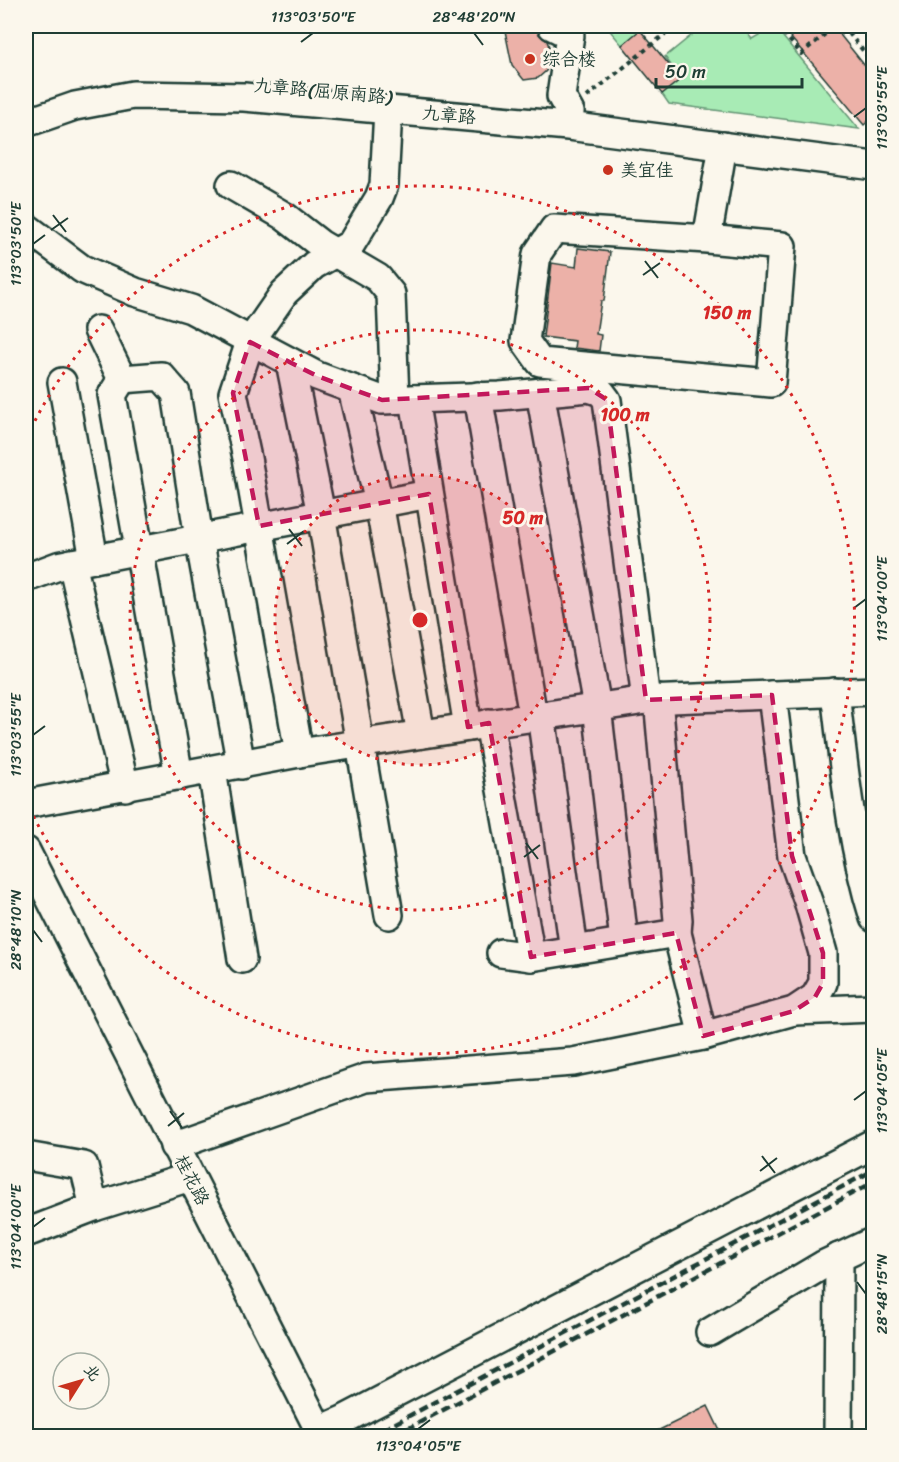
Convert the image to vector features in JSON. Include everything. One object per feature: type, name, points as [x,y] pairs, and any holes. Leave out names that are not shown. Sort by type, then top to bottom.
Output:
[{"type":"street","points":[[552,26],[570,35],[561,96],[570,112]]},
{"type":"street","name":"九章路(屈原南路)","points":[[26,108],[66,94],[125,84],[186,82],[570,112],[873,149]]},
{"type":"street","name":"九章路","points":[[26,123],[75,106],[133,95],[244,97],[568,126],[873,166]]},
{"type":"street","points":[[299,753],[233,393],[250,342],[284,293],[299,277],[326,258],[339,254],[356,236],[384,185],[388,110]]},
{"type":"street","points":[[707,239],[723,146]]},
{"type":"street","points":[[231,185],[284,216],[320,244],[378,278],[391,294],[405,399],[429,494],[531,957]]},
{"type":"street","points":[[26,227],[82,269],[135,291],[191,309],[223,324],[250,342],[290,362],[382,400],[589,388],[601,392],[607,400],[652,699],[678,920],[677,933],[703,1036]]},
{"type":"street","points":[[554,230],[707,239],[782,246],[771,383],[540,362],[525,341],[537,254],[554,230]]},
{"type":"street","points":[[98,330],[122,379]]},
{"type":"street","points":[[290,362],[321,514],[362,744],[389,915]]},
{"type":"street","points":[[122,379],[161,376],[176,393],[199,538],[241,765]]},
{"type":"street","points":[[122,379],[112,395],[141,549],[179,776]]},
{"type":"street","points":[[62,382],[83,561],[125,787]]},
{"type":"street","points":[[352,389],[379,503],[421,734]]},
{"type":"street","points":[[540,392],[597,707],[624,941]]},
{"type":"street","points":[[478,396],[537,716],[574,950]]},
{"type":"street","points":[[26,578],[83,561],[429,494]]},
{"type":"street","points":[[26,804],[299,753],[652,699],[873,691]]},
{"type":"street","points":[[835,692],[846,786],[866,895],[873,918]]},
{"type":"street","points":[[772,694],[792,856],[823,953],[823,983],[815,998],[794,1011]]},
{"type":"street","points":[[212,770],[242,959]]},
{"type":"street","name":"桂花路","points":[[26,851],[316,1424],[327,1427],[345,1419],[873,1144]]},
{"type":"street","points":[[501,953],[531,957],[677,933]]},
{"type":"street","points":[[174,1146],[366,1078],[573,1062],[703,1036],[794,1011],[873,1008]]},
{"type":"street","points":[[26,1156],[84,1167],[94,1207]]},
{"type":"street","points":[[26,1233],[94,1207],[190,1177]]},
{"type":"street","points":[[710,1332],[839,1257],[873,1241]]},
{"type":"street","points":[[838,1437],[839,1257]]},
{"type":"path","points":[[570,112],[675,26]]},
{"type":"path","points":[[778,26],[801,54],[835,26]]},
{"type":"path","points":[[843,26],[873,64]]},
{"type":"highlighted area","points":[[250,342],[317,376],[382,400],[589,388],[607,400],[646,700],[772,695],[792,856],[823,953],[823,983],[815,997],[794,1011],[703,1036],[676,933],[531,957],[489,723],[468,727],[429,494],[259,526],[233,393]]},
{"type":"green space","points":[[606,26],[646,26],[622,45]]},
{"type":"green space","points":[[703,26],[741,26],[752,39],[774,26],[859,129],[669,104],[662,94],[681,79],[665,57]]},
{"type":"building","name":"综合楼","points":[[504,26],[536,26],[539,34],[547,41],[551,52],[546,71],[538,78],[524,80],[512,65]]},
{"type":"building","points":[[781,26],[833,26],[873,76],[873,117],[864,125]]},
{"type":"building","points":[[640,30],[681,79],[662,94],[622,45]]},
{"type":"building","points":[[578,248],[610,252],[604,301],[601,301],[596,334],[601,335],[599,351],[574,348],[575,341],[543,337],[552,263],[576,267]]},
{"type":"building","points":[[708,1406],[723,1437],[645,1437]]},
{"type":"railway","points":[[371,1436],[874,1170]]},
{"type":"railway","points":[[394,1436],[874,1182]]},
{"type":"place","name":"综合楼","points":[[530,59]]},
{"type":"place","name":"美宜佳","points":[[608,170]]}]
